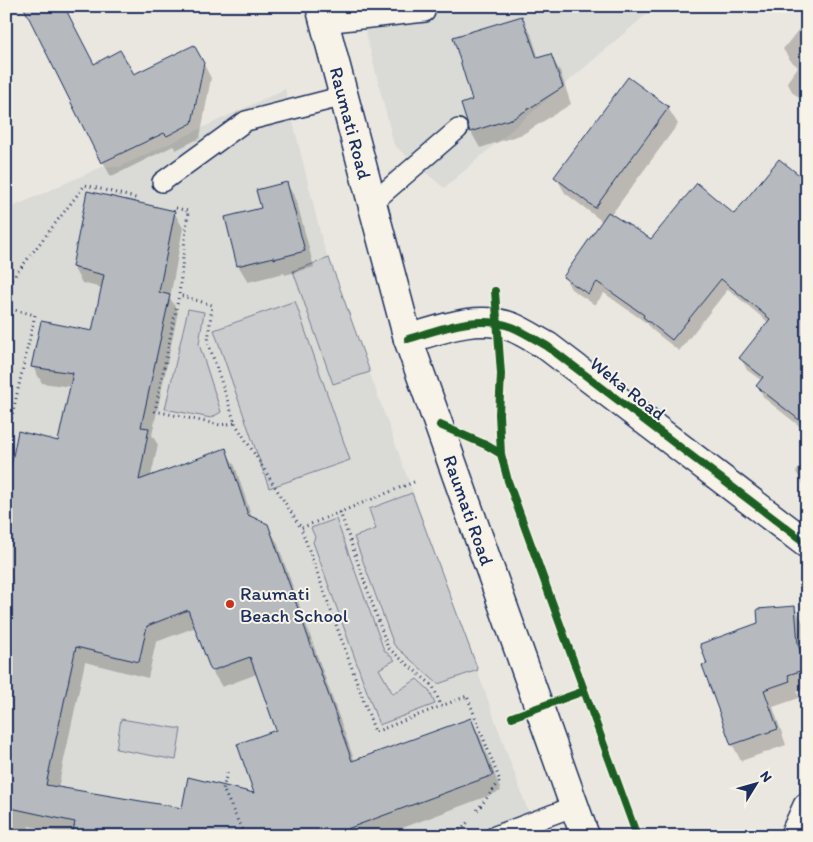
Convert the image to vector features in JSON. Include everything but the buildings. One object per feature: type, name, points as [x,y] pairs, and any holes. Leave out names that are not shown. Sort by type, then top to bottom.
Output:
[{"type":"main road","name":"Raumati Road","points":[[322,15],[408,339],[585,836]]},
{"type":"main road","name":"Weka Road","points":[[408,339],[450,326],[482,321],[512,327],[547,346],[807,544]]},
{"type":"main road","points":[[794,836],[807,806]]},
{"type":"lane","points":[[322,15],[425,12]]},
{"type":"lane","points":[[162,182],[246,121],[344,96]]},
{"type":"lane","points":[[372,203],[458,129]]},
{"type":"lane","points":[[496,836],[575,806]]},
{"type":"path","points":[[6,287],[85,185],[141,199]]},
{"type":"path","points":[[170,206],[188,211],[179,295],[155,411],[220,424],[235,423]]},
{"type":"path","points":[[179,295],[212,304],[208,342],[235,423],[301,528],[375,732],[467,696],[500,782],[460,831],[461,836]]},
{"type":"path","points":[[6,308],[35,314],[6,442]]},
{"type":"path","points":[[301,528],[414,482]]},
{"type":"path","points":[[340,512],[388,648],[434,686],[441,706]]},
{"type":"path","points":[[227,773],[223,789],[245,836]]},
{"type":"shaded area","points":[[359,6],[656,6],[444,188],[394,145]]},
{"type":"shaded area","name":"Raumati Beach School","points":[[285,89],[323,244],[537,836],[6,836],[6,210],[104,166],[119,167]]},
{"type":"shaded area","points":[[329,258],[370,372],[333,384],[293,271]]},
{"type":"shaded area","points":[[295,301],[350,460],[269,488],[214,330]]},
{"type":"shaded area","points":[[188,309],[204,312],[199,344],[221,412],[211,418],[165,409]]},
{"type":"shaded area","points":[[412,493],[478,670],[438,684],[394,645],[354,537],[376,529],[369,509]]},
{"type":"shaded area","points":[[336,519],[384,650],[395,660],[379,669],[393,694],[417,679],[429,690],[435,704],[379,725],[313,542],[315,537],[311,528]]},
{"type":"shaded area","points":[[121,719],[181,729],[176,760],[116,749]]},
{"type":"cycle path","points":[[495,291],[501,374],[499,414],[501,454],[508,481],[637,836]]},
{"type":"cycle path","points":[[408,339],[446,327],[473,322],[499,323],[521,331],[547,346],[807,544]]},
{"type":"cycle path","points":[[440,425],[486,445],[501,454]]},
{"type":"cycle path","points":[[512,717],[584,691]]},
{"type":"place","name":"Raumati Beach School","points":[[230,604]]}]
